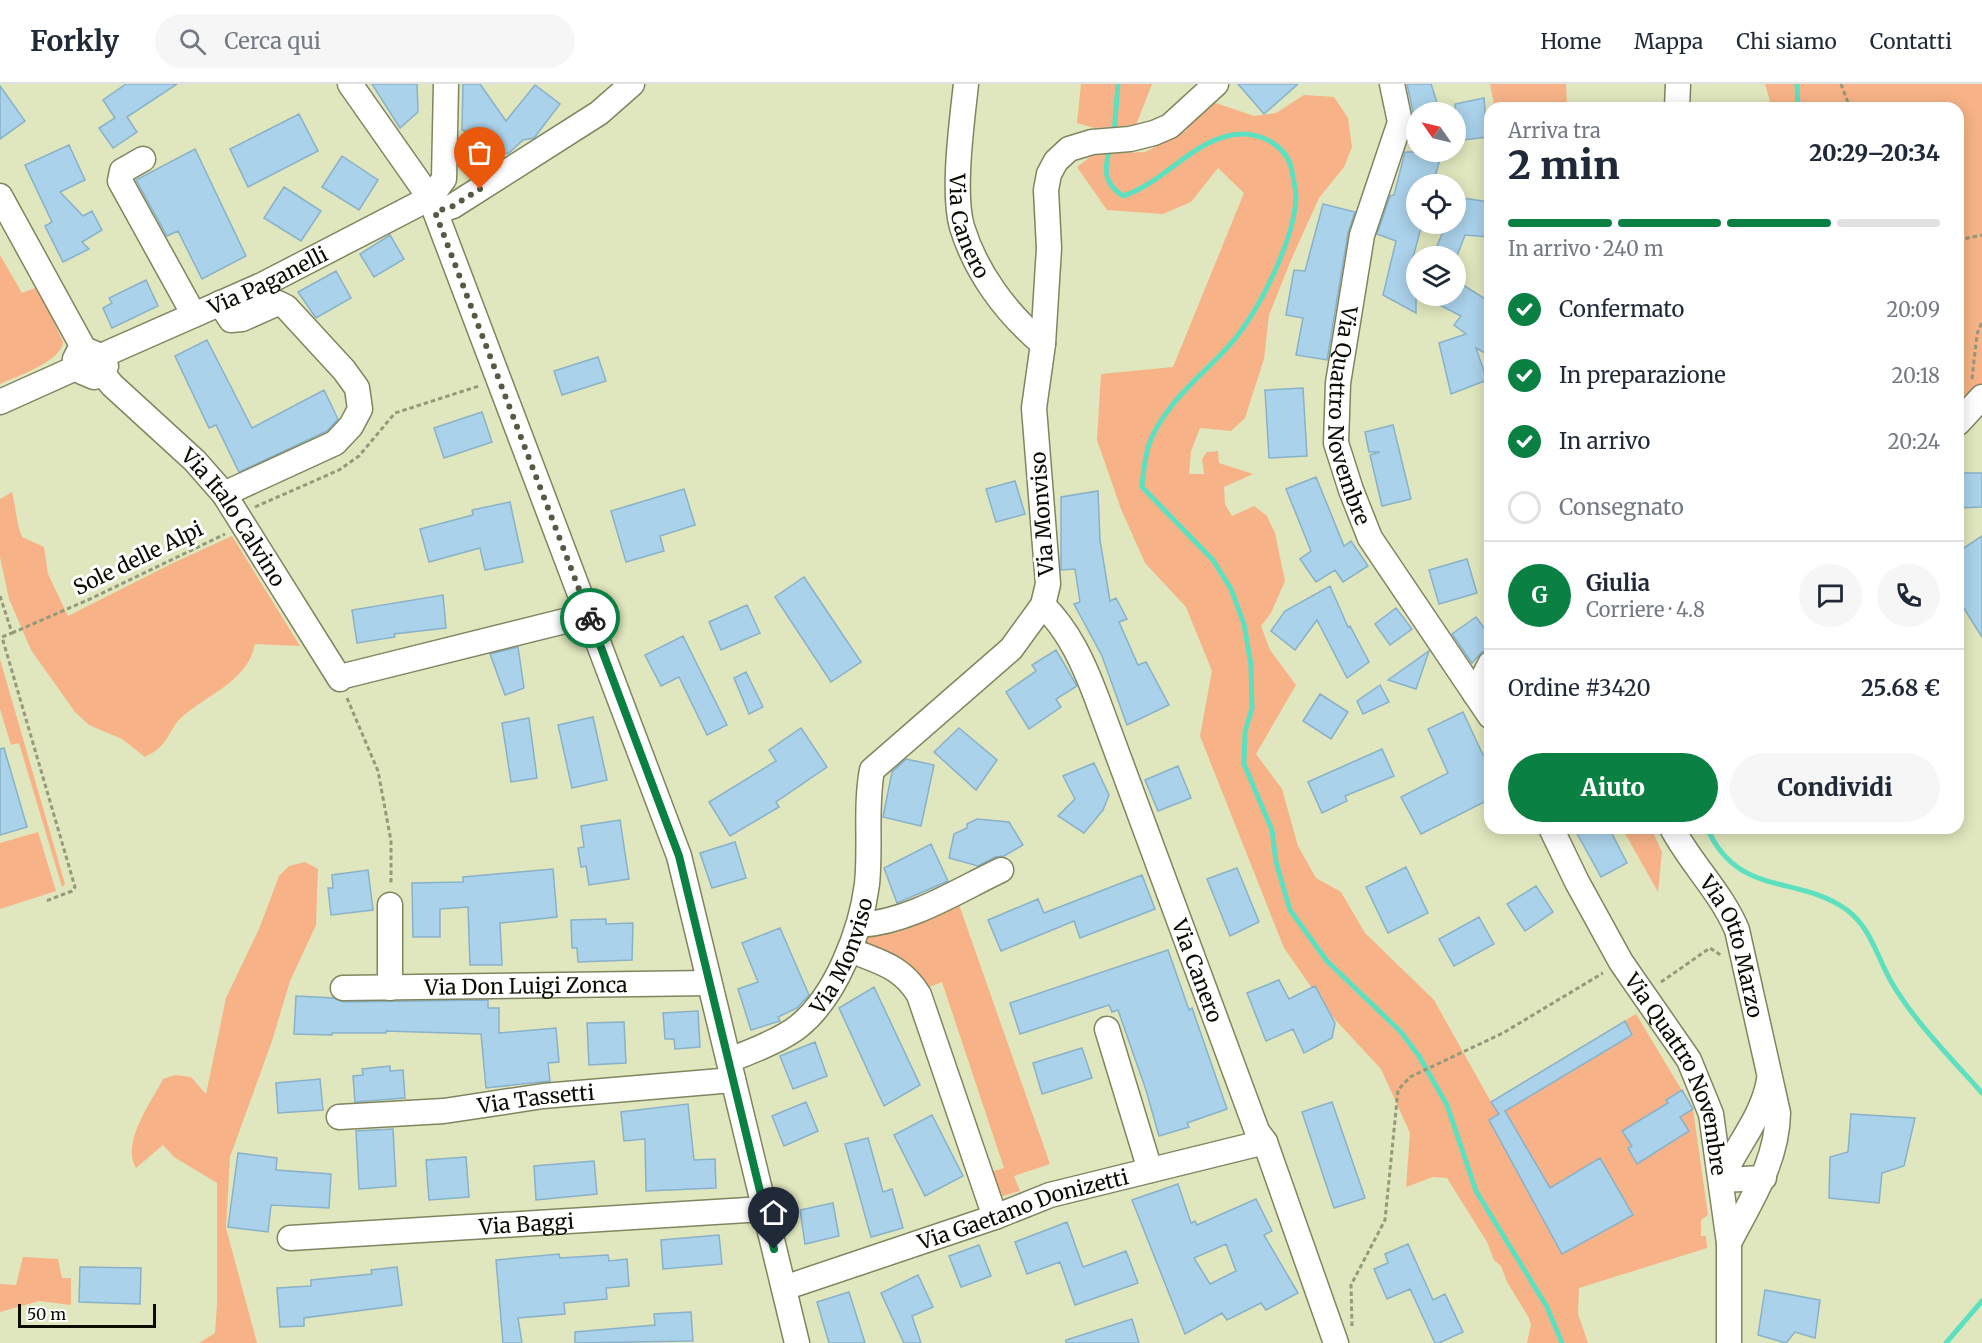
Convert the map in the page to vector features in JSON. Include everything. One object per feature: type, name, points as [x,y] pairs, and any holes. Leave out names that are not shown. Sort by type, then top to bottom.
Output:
[{"type":"street","points":[[350,84],[427,196],[589,615],[679,856],[797,1343]]},
{"type":"street","points":[[427,196],[446,120],[446,84]]},
{"type":"street","name":"Via Paganelli","points":[[0,402],[264,284],[427,196],[453,206],[599,113],[633,84]]},
{"type":"street","name":"Via Canero","points":[[966,84],[960,141],[962,226],[978,265],[1001,303],[1043,344]]},
{"type":"street","name":"Via Monviso","points":[[731,1070],[798,1028],[827,992],[850,950],[860,925],[867,883],[867,797],[872,770],[1011,649],[1043,605],[1048,584],[1034,408],[1043,344],[1049,248],[1046,190],[1049,174],[1056,161],[1068,149],[1092,142],[1130,139],[1170,126],[1216,84]]},
{"type":"street","name":"Via Quattro Novembre","points":[[1392,84],[1400,122],[1362,235],[1338,383],[1336,443],[1370,538],[1484,708]]},
{"type":"street","points":[[1677,102],[1678,84]]},
{"type":"street","points":[[142,159],[122,171],[120,181],[194,315]]},
{"type":"street","points":[[0,196],[92,362]]},
{"type":"street","points":[[220,303],[231,320],[242,319],[278,303],[286,307],[344,370],[357,388],[360,409],[351,426],[334,443],[224,494]]},
{"type":"street","name":"Via Italo Calvino","points":[[92,362],[112,385],[195,461],[224,494],[344,677]]},
{"type":"street","points":[[1964,416],[1980,399]]},
{"type":"street","name":"Via Canero","points":[[1043,605],[1055,617],[1079,653],[1257,1131],[1265,1142],[1343,1337]]},
{"type":"street","points":[[344,677],[589,615]]},
{"type":"street","points":[[1474,694],[1484,675]]},
{"type":"street","name":"Via Quattro Novembre","points":[[1554,834],[1577,882],[1621,962],[1689,1060],[1711,1114],[1729,1243],[1728,1343]]},
{"type":"street","name":"Via Otto Marzo","points":[[1675,834],[1684,852],[1728,910],[1737,930],[1778,1113],[1777,1136],[1764,1178],[1729,1243]]},
{"type":"street","points":[[860,925],[881,924],[944,898],[1000,870]]},
{"type":"street","points":[[390,905],[390,988]]},
{"type":"street","points":[[850,950],[899,970],[915,988],[995,1217]]},
{"type":"street","name":"Via Don Luigi Zonca","points":[[343,988],[709,983]]},
{"type":"street","points":[[1107,1029],[1150,1170]]},
{"type":"street","name":"Via Tassetti","points":[[339,1117],[412,1114],[731,1070]]},
{"type":"street","name":"Via Otto Marzo","points":[[1721,1180],[1732,1155],[1766,1100],[1769,1074]]},
{"type":"street","points":[[1711,1114],[1737,1120],[1757,1116]]},
{"type":"street","name":"Via Gaetano Donizetti","points":[[784,1288],[995,1217],[1050,1196],[1265,1142]]},
{"type":"street","points":[[1721,1180],[1764,1178]]},
{"type":"street","name":"Via Baggi","points":[[290,1238],[764,1209]]},
{"type":"path","points":[[1841,84],[1848,102]]},
{"type":"path","points":[[1964,239],[1982,235]]},
{"type":"path","points":[[1980,399],[1971,392],[1977,334],[1982,322]]},
{"type":"path","name":"Sole delle Alpi","points":[[12,633],[90,599],[234,529]]},
{"type":"path","points":[[0,596],[12,633],[3,637],[75,887],[72,891],[46,901]]},
{"type":"path","points":[[344,677],[378,771],[391,841],[390,905]]},
{"type":"path","points":[[1690,962],[1710,948],[1746,972]]},
{"type":"path","points":[[1343,1337],[1353,1321],[1351,1285],[1385,1220],[1398,1090],[1410,1077],[1503,1033],[1621,962]]},
{"type":"shaded area","points":[[1081,84],[1152,84],[1136,125],[1094,128],[1077,123]]},
{"type":"shaded area","points":[[1490,84],[1566,84],[1567,102],[1494,102]]},
{"type":"shaded area","points":[[1765,84],[1982,84],[1982,386],[1964,406],[1964,102],[1770,102]]},
{"type":"shaded area","points":[[1304,95],[1334,97],[1348,118],[1352,147],[1344,167],[1319,198],[1269,315],[1264,359],[1245,418],[1231,431],[1200,428],[1191,451],[1189,474],[1204,474],[1202,459],[1207,452],[1218,451],[1219,463],[1253,474],[1224,487],[1225,504],[1232,516],[1254,506],[1267,516],[1275,533],[1285,581],[1271,613],[1261,626],[1270,650],[1296,685],[1256,754],[1282,789],[1298,846],[1316,878],[1341,892],[1365,933],[1434,1000],[1491,1102],[1636,1014],[1693,1109],[1708,1215],[1701,1220],[1701,1236],[1706,1236],[1707,1248],[1579,1288],[1578,1314],[1588,1343],[1527,1343],[1531,1325],[1529,1318],[1507,1282],[1501,1266],[1494,1260],[1487,1242],[1447,1178],[1433,1177],[1406,1187],[1410,1133],[1381,1069],[1330,1014],[1284,948],[1200,736],[1212,671],[1186,607],[1145,563],[1121,509],[1097,440],[1101,374],[1173,367],[1244,193],[1218,168],[1191,202],[1163,214],[1107,210],[1077,167],[1090,157],[1099,154],[1145,152],[1186,131],[1207,100],[1254,116],[1276,113]]},
{"type":"shaded area","points":[[0,255],[22,293],[38,287],[63,342],[55,356],[47,362],[0,384]]},
{"type":"shaded area","points":[[12,492],[22,537],[44,547],[48,574],[68,616],[232,536],[300,646],[255,644],[251,657],[236,677],[182,717],[163,744],[145,757],[122,739],[89,725],[75,712],[31,650],[9,599],[0,557],[0,499]]},
{"type":"shaded area","points":[[0,659],[65,884],[62,887],[19,743],[11,745],[0,709]]},
{"type":"shaded area","points":[[38,832],[56,891],[0,909],[0,843]]},
{"type":"shaded area","points":[[1625,834],[1654,834],[1662,852],[1658,892]]},
{"type":"shaded area","points":[[305,862],[318,869],[316,925],[290,981],[272,1041],[230,1157],[226,1228],[257,1343],[199,1343],[215,1333],[217,1183],[174,1157],[163,1145],[136,1168],[132,1158],[132,1146],[139,1123],[163,1079],[175,1075],[191,1077],[206,1094],[226,998],[259,929],[279,876],[289,866]]},
{"type":"shaded area","points":[[956,896],[1050,1164],[1014,1176],[1020,1191],[1003,1196],[993,1191],[987,1173],[1004,1168],[942,982],[924,989],[908,966],[894,958],[868,949],[866,936]]},
{"type":"shaded area","points":[[23,1257],[58,1259],[62,1278],[71,1278],[71,1305],[39,1301],[0,1312],[0,1284],[16,1285]]},
{"type":"building","points":[[126,84],[177,84],[127,117],[137,132],[113,148],[99,128],[115,118],[103,100]]},
{"type":"building","points":[[372,84],[417,84],[418,112],[400,128]]},
{"type":"building","points":[[463,84],[480,84],[506,121],[535,85],[560,104],[534,138],[523,140],[509,153],[503,154],[478,128],[474,134],[462,130]]},
{"type":"building","points":[[1238,84],[1298,84],[1264,114]]},
{"type":"building","points":[[1407,84],[1431,84],[1437,102],[1411,102]]},
{"type":"building","points":[[0,86],[25,121],[0,139]]},
{"type":"building","points":[[1484,98],[1484,137],[1466,140],[1465,102]]},
{"type":"building","points":[[299,114],[318,151],[248,187],[230,149]]},
{"type":"building","points":[[69,145],[85,180],[60,192],[83,216],[92,211],[102,230],[82,242],[89,249],[63,262],[45,226],[52,222],[25,165]]},
{"type":"building","points":[[195,149],[246,256],[202,279],[178,231],[167,236],[136,180]]},
{"type":"building","points":[[1405,152],[1406,162],[1439,162],[1436,174],[1406,174],[1406,234],[1419,234],[1416,246],[1406,246],[1406,306],[1416,306],[1416,313],[1383,295],[1396,241],[1377,234],[1390,196],[1394,195]]},
{"type":"building","points":[[342,156],[378,180],[359,210],[322,187]]},
{"type":"building","points":[[284,187],[321,211],[301,241],[264,218]]},
{"type":"building","points":[[1466,199],[1484,201],[1484,237],[1465,235],[1461,246],[1437,246],[1442,234],[1466,234]]},
{"type":"building","points":[[1323,204],[1355,212],[1348,233],[1327,360],[1296,355],[1303,318],[1286,315],[1294,270],[1305,271]]},
{"type":"building","points":[[390,235],[404,259],[374,277],[360,254]]},
{"type":"building","points":[[336,271],[351,298],[316,318],[298,292]]},
{"type":"building","points":[[146,280],[158,306],[112,328],[103,308],[112,303],[109,298]]},
{"type":"building","points":[[1466,287],[1484,298],[1484,353],[1476,348],[1484,371],[1484,381],[1451,394],[1439,343],[1466,334],[1454,325],[1461,316],[1442,306],[1466,306]]},
{"type":"building","points":[[207,340],[252,428],[324,390],[338,419],[327,431],[239,472],[216,425],[209,428],[175,356]]},
{"type":"building","points":[[598,357],[606,381],[562,395],[554,371]]},
{"type":"building","points":[[1303,388],[1307,456],[1269,458],[1265,390]]},
{"type":"building","points":[[482,412],[492,442],[444,458],[434,428]]},
{"type":"building","points":[[1393,425],[1411,499],[1382,506],[1370,455],[1380,452],[1369,452],[1365,432]]},
{"type":"building","points":[[1964,473],[1982,473],[1982,507],[1964,508]]},
{"type":"building","points":[[1316,477],[1344,546],[1351,541],[1368,566],[1343,582],[1335,570],[1316,582],[1300,559],[1311,551],[1286,489]]},
{"type":"building","points":[[1015,481],[1025,514],[996,522],[986,489]]},
{"type":"building","points":[[684,489],[695,525],[660,536],[664,551],[626,562],[611,511]]},
{"type":"building","points":[[1098,491],[1100,540],[1110,601],[1116,598],[1127,619],[1119,622],[1138,665],[1146,662],[1169,705],[1127,725],[1102,656],[1074,604],[1080,602],[1075,569],[1061,570],[1061,497]]},
{"type":"building","points":[[510,502],[523,562],[485,570],[480,548],[429,562],[420,529],[473,515],[472,510]]},
{"type":"building","points":[[1982,536],[1982,637],[1964,608],[1964,548]]},
{"type":"building","points":[[1467,559],[1477,593],[1439,604],[1429,570]]},
{"type":"building","points":[[804,577],[861,662],[831,682],[775,597]]},
{"type":"building","points":[[1330,586],[1348,627],[1350,626],[1369,662],[1347,678],[1317,620],[1295,650],[1271,631],[1285,611]]},
{"type":"building","points":[[443,595],[446,628],[394,634],[395,637],[357,643],[352,610]]},
{"type":"building","points":[[747,605],[760,633],[721,650],[709,622]]},
{"type":"building","points":[[1396,608],[1412,629],[1390,645],[1375,624]]},
{"type":"building","points":[[1476,617],[1484,628],[1484,652],[1472,663],[1452,634]]},
{"type":"building","points":[[683,636],[727,725],[707,735],[679,677],[661,686],[645,655]]},
{"type":"building","points":[[518,647],[524,688],[505,695],[490,654]]},
{"type":"building","points":[[1056,650],[1077,686],[1056,699],[1061,707],[1029,729],[1006,692],[1036,671],[1032,665]]},
{"type":"building","points":[[1429,651],[1416,689],[1388,680]]},
{"type":"building","points":[[746,672],[763,707],[749,714],[734,678]]},
{"type":"building","points":[[1380,685],[1389,702],[1363,714],[1357,701]]},
{"type":"building","points":[[1320,694],[1348,712],[1331,739],[1303,721]]},
{"type":"building","points":[[1463,712],[1484,755],[1484,802],[1421,834],[1401,797],[1448,773],[1428,729]]},
{"type":"building","points":[[593,717],[607,780],[572,788],[558,725]]},
{"type":"building","points":[[529,718],[537,778],[511,782],[502,723]]},
{"type":"building","points":[[801,728],[827,767],[776,802],[779,807],[730,836],[709,802],[776,761],[769,750]]},
{"type":"building","points":[[959,728],[997,760],[976,790],[934,752]]},
{"type":"building","points":[[4,748],[27,827],[0,835],[0,749]]},
{"type":"building","points":[[1382,749],[1394,776],[1345,796],[1347,801],[1322,813],[1308,782]]},
{"type":"building","points":[[906,759],[934,765],[921,826],[883,817],[892,772]]},
{"type":"building","points":[[1094,763],[1109,795],[1103,810],[1084,833],[1058,816],[1075,799],[1063,776]]},
{"type":"building","points":[[1178,766],[1191,798],[1158,811],[1145,780]]},
{"type":"building","points":[[977,819],[1009,822],[1023,845],[1004,856],[995,857],[978,866],[949,858],[954,834],[967,828],[967,824]]},
{"type":"building","points":[[620,820],[629,879],[589,885],[586,866],[581,867],[578,848],[584,847],[581,826]]},
{"type":"building","points":[[1577,834],[1612,834],[1627,863],[1601,877]]},
{"type":"building","points":[[735,842],[746,878],[712,888],[700,853]]},
{"type":"building","points":[[931,844],[948,881],[897,903],[884,868]]},
{"type":"building","points":[[1406,867],[1428,913],[1388,933],[1366,887]]},
{"type":"building","points":[[1237,868],[1259,922],[1230,936],[1207,879]]},
{"type":"building","points":[[553,869],[557,917],[500,923],[502,965],[470,965],[468,907],[440,909],[440,937],[413,937],[412,883],[463,882],[463,877]]},
{"type":"building","points":[[368,870],[373,910],[331,915],[328,888],[333,888],[332,875]]},
{"type":"building","points":[[1142,875],[1155,909],[1080,938],[1074,921],[1001,951],[988,920],[1038,899],[1044,913]]},
{"type":"building","points":[[1536,886],[1553,912],[1525,931],[1507,904]]},
{"type":"building","points":[[1479,917],[1494,944],[1454,966],[1439,939]]},
{"type":"building","points":[[606,919],[606,924],[633,923],[632,960],[578,962],[577,948],[572,948],[571,920]]},
{"type":"building","points":[[780,928],[809,995],[797,1008],[778,1017],[780,1021],[751,1030],[738,989],[758,982],[742,943]]},
{"type":"building","points":[[1168,950],[1189,1010],[1192,1008],[1227,1109],[1187,1123],[1189,1127],[1159,1136],[1146,1090],[1118,1010],[1112,1012],[1109,1005],[1020,1034],[1010,1003]]},
{"type":"building","points":[[1279,980],[1289,999],[1315,986],[1335,1023],[1332,1038],[1304,1053],[1293,1029],[1266,1041],[1247,993]]},
{"type":"building","points":[[874,987],[920,1085],[884,1106],[839,1008]]},
{"type":"building","points":[[296,996],[334,998],[343,1002],[488,1000],[488,1008],[499,1008],[499,1033],[556,1028],[559,1062],[548,1063],[550,1081],[486,1088],[481,1034],[386,1031],[386,1033],[332,1033],[332,1035],[294,1034]]},
{"type":"building","points":[[698,1011],[700,1047],[675,1049],[674,1039],[665,1039],[663,1013]]},
{"type":"building","points":[[1625,1021],[1632,1035],[1505,1111],[1550,1188],[1600,1158],[1633,1215],[1562,1254],[1489,1120],[1499,1114],[1491,1102]]},
{"type":"building","points":[[624,1022],[626,1063],[589,1065],[587,1023]]},
{"type":"building","points":[[815,1042],[827,1076],[793,1089],[780,1056]]},
{"type":"building","points":[[1082,1048],[1092,1078],[1042,1094],[1033,1063]]},
{"type":"building","points":[[390,1066],[390,1071],[403,1070],[405,1098],[355,1102],[353,1076],[363,1075],[362,1069]]},
{"type":"building","points":[[320,1079],[323,1110],[278,1113],[276,1083]]},
{"type":"building","points":[[1682,1090],[1693,1109],[1680,1117],[1689,1131],[1637,1164],[1628,1148],[1632,1146],[1622,1131],[1668,1103],[1666,1100]]},
{"type":"building","points":[[806,1102],[818,1131],[784,1146],[772,1116]]},
{"type":"building","points":[[1332,1102],[1365,1198],[1334,1208],[1302,1112]]},
{"type":"building","points":[[688,1104],[694,1160],[715,1159],[716,1188],[646,1191],[645,1139],[624,1141],[621,1112]]},
{"type":"building","points":[[1851,1114],[1915,1118],[1904,1166],[1882,1173],[1879,1203],[1829,1198],[1830,1157],[1848,1152]]},
{"type":"building","points":[[932,1115],[963,1176],[925,1196],[894,1135]]},
{"type":"building","points":[[393,1129],[396,1186],[359,1189],[356,1131]]},
{"type":"building","points":[[868,1138],[883,1192],[892,1189],[903,1228],[871,1237],[845,1144]]},
{"type":"building","points":[[238,1153],[277,1158],[276,1170],[331,1174],[329,1208],[271,1205],[268,1232],[228,1227]]},
{"type":"building","points":[[466,1157],[469,1197],[429,1200],[426,1160]]},
{"type":"building","points":[[594,1161],[597,1194],[536,1200],[534,1166]]},
{"type":"building","points":[[1178,1184],[1191,1223],[1195,1221],[1197,1225],[1256,1199],[1272,1231],[1264,1235],[1298,1293],[1266,1310],[1261,1303],[1227,1320],[1222,1313],[1185,1334],[1132,1200]],"holes":[[[1226,1244],[1236,1271],[1210,1284],[1194,1258]]]},
{"type":"building","points":[[833,1203],[839,1236],[805,1244],[800,1210]]},
{"type":"building","points":[[1067,1222],[1083,1267],[1126,1251],[1138,1283],[1075,1305],[1060,1262],[1027,1274],[1015,1242]]},
{"type":"building","points":[[719,1235],[722,1264],[663,1269],[661,1240]]},
{"type":"building","points":[[1408,1244],[1433,1300],[1445,1294],[1463,1332],[1435,1343],[1410,1289],[1387,1299],[1374,1269],[1388,1263],[1385,1254]]},
{"type":"building","points":[[979,1245],[991,1276],[961,1287],[949,1256]]},
{"type":"building","points":[[559,1254],[560,1258],[608,1255],[609,1261],[627,1259],[629,1286],[606,1288],[607,1299],[564,1303],[565,1314],[518,1318],[522,1343],[503,1343],[496,1260]]},
{"type":"building","points":[[80,1267],[141,1268],[140,1304],[79,1302]]},
{"type":"building","points":[[397,1267],[402,1305],[304,1318],[304,1326],[280,1327],[277,1288],[311,1286],[311,1280],[372,1274],[371,1270]]},
{"type":"building","points":[[918,1275],[933,1307],[912,1316],[921,1343],[904,1343],[881,1293]]},
{"type":"building","points":[[1765,1290],[1820,1300],[1815,1338],[1795,1332],[1786,1343],[1758,1335]]},
{"type":"building","points":[[849,1292],[865,1343],[829,1343],[817,1302]]},
{"type":"building","points":[[691,1312],[693,1341],[575,1343],[575,1332],[655,1325],[654,1314]]},
{"type":"building","points":[[1132,1319],[1139,1343],[1066,1343],[1066,1340]]},
{"type":"waterway","points":[[1114,133],[1118,84]]},
{"type":"waterway","points":[[1797,84],[1798,102]]},
{"type":"waterway","points":[[1110,148],[1107,175],[1112,186],[1123,196],[1138,190],[1195,151],[1225,136],[1242,134],[1267,140],[1280,149],[1290,163],[1296,195],[1294,214],[1276,270],[1238,335],[1178,398],[1157,427],[1146,454],[1142,487],[1213,560],[1231,589],[1244,624],[1251,665],[1252,708],[1245,732],[1244,764],[1272,830],[1276,862],[1290,910],[1327,961],[1401,1032],[1419,1056],[1447,1105],[1476,1191],[1547,1307],[1562,1343]]},
{"type":"waterway","points":[[1711,834],[1720,850],[1735,865],[1752,875],[1828,899],[1847,910],[1868,935],[1892,983],[1911,1011],[1982,1093]]},
{"type":"waterway","points":[[1946,1343],[1982,1301]]},
{"type":"way so far","points":[[480,189],[453,206],[435,212],[590,618]]},
{"type":"route","points":[[590,618],[679,856],[774,1249]]}]
